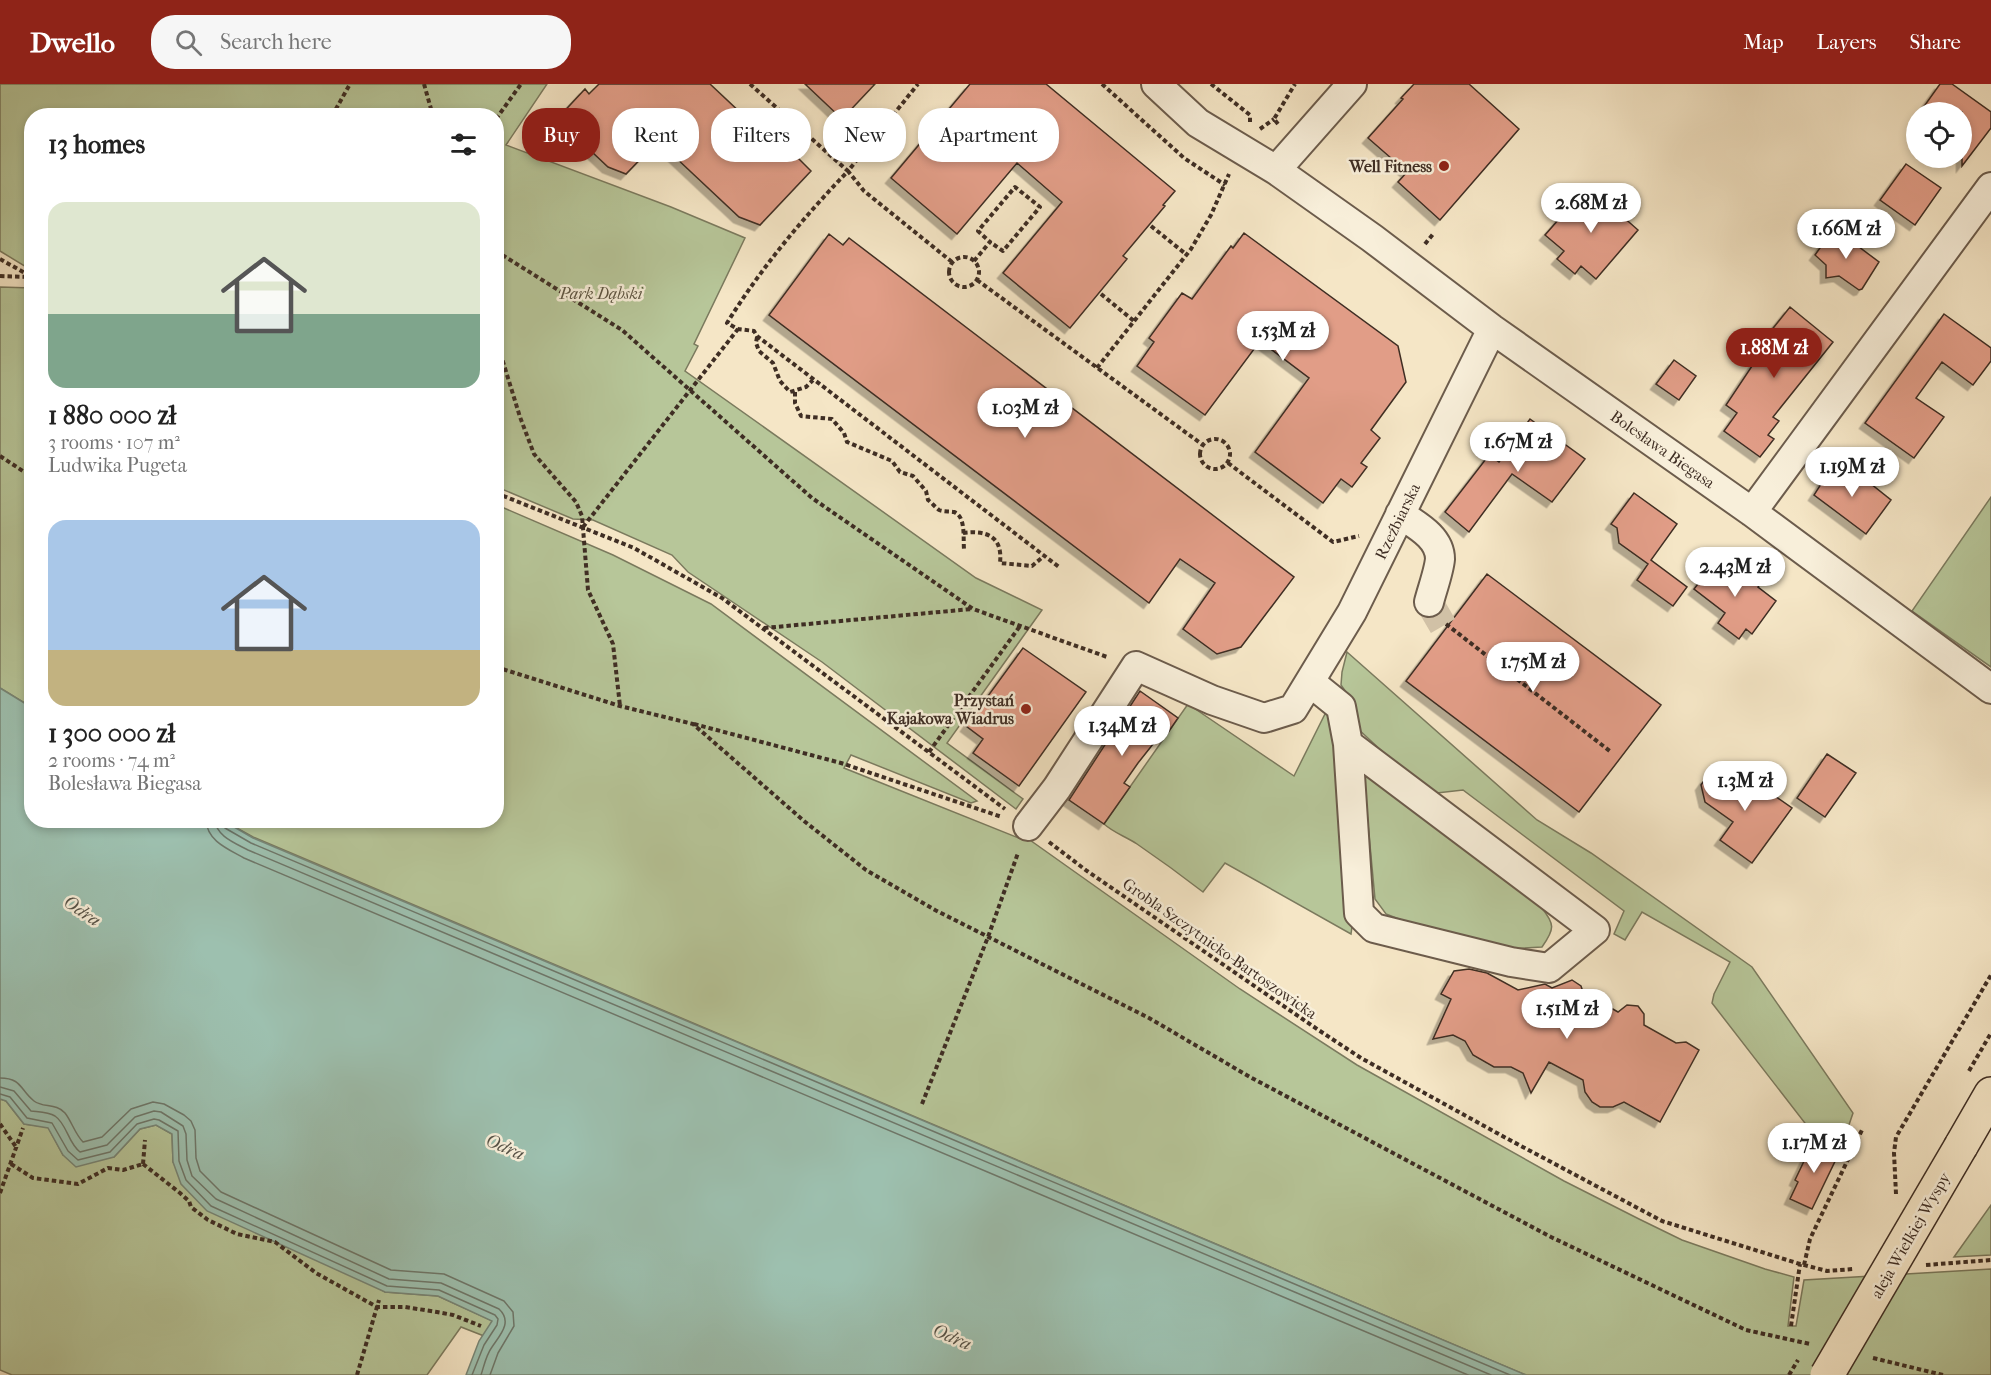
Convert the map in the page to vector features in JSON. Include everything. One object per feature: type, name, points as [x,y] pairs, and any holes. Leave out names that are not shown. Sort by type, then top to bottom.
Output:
[{"type":"main road","name":"aleja Wielkiej Wyspy","points":[[1827,1375],[1991,1094]]},
{"type":"street","name":"Bolesława Biegasa","points":[[1156,84],[1198,123],[1276,170],[1372,238],[1492,329],[1752,512],[1991,689]]},
{"type":"street","points":[[1276,170],[1352,84]]},
{"type":"street","points":[[1752,512],[1991,187]]},
{"type":"street","name":"Rzeźbiarska","points":[[1136,666],[1212,699],[1264,718],[1293,709],[1352,612],[1492,329]]},
{"type":"street","points":[[1400,514],[1424,530],[1436,544],[1440,559],[1435,611]]},
{"type":"street","points":[[1028,826],[1057,788],[1136,666]]},
{"type":"street","points":[[1310,681],[1341,706],[1348,744],[1359,913],[1374,928],[1510,962],[1548,968],[1595,930],[1348,744]]},
{"type":"path","points":[[336,108],[350,84]]},
{"type":"path","points":[[424,84],[431,108]]},
{"type":"path","points":[[504,108],[521,84]]},
{"type":"path","points":[[750,84],[848,171],[864,191],[952,262]]},
{"type":"path","points":[[918,84],[848,171],[756,278],[727,323],[738,329],[754,331],[757,336],[813,380],[1059,567]]},
{"type":"path","points":[[1102,84],[1184,158],[1225,185]]},
{"type":"path","points":[[1211,84],[1250,115],[1250,122],[1257,130]]},
{"type":"path","points":[[1015,187],[1040,207],[1003,251],[990,242],[978,231],[1015,187]]},
{"type":"path","points":[[1097,368],[1187,255],[1202,233],[1222,191]]},
{"type":"path","points":[[1151,226],[1187,255]]},
{"type":"path","points":[[974,261],[990,242]]},
{"type":"path","points":[[504,256],[622,330],[812,498],[973,609],[1136,666]]},
{"type":"path","points":[[963,257],[974,261],[979,271],[977,280],[968,287],[956,286],[948,273],[952,262],[963,257]]},
{"type":"path","points":[[0,259],[24,273]]},
{"type":"path","points":[[0,276],[24,277]]},
{"type":"path","points":[[977,280],[1203,445]]},
{"type":"path","points":[[1101,294],[1134,321]]},
{"type":"path","points":[[582,528],[738,329]]},
{"type":"path","points":[[757,336],[756,343],[759,351],[773,363],[780,381],[790,392],[806,387],[813,380]]},
{"type":"path","points":[[504,365],[534,454],[576,501],[582,516],[588,590],[613,644],[620,706]]},
{"type":"path","points":[[795,392],[795,404],[801,416],[832,420],[844,433],[847,442],[888,459],[900,472],[913,476],[926,491],[928,500],[940,510],[952,512],[961,517],[964,549]]},
{"type":"path","points":[[1211,440],[1220,440],[1225,443],[1230,452],[1228,463],[1218,470],[1207,468],[1202,464],[1199,455],[1203,445],[1211,440]]},
{"type":"path","points":[[0,456],[24,472]]},
{"type":"path","points":[[1228,463],[1333,542],[1359,536],[1382,550]]},
{"type":"path","name":"Grobla Szczytnicko-Bartoszowicka","points":[[504,496],[634,548],[722,598],[1087,871],[1361,1058],[1662,1221],[1827,1271],[1863,1269]]},
{"type":"path","points":[[963,533],[976,531],[989,535],[999,548],[1000,563],[1032,566],[1044,556]]},
{"type":"path","points":[[763,628],[973,609]]},
{"type":"path","points":[[1435,611],[1611,752]]},
{"type":"path","points":[[929,752],[1020,626]]},
{"type":"path","points":[[504,670],[620,706],[841,763],[1028,826],[988,937],[922,1104]]},
{"type":"path","points":[[693,724],[804,821],[866,870],[935,910],[1149,1018],[1250,1077],[1551,1237],[1746,1330],[1812,1344]]},
{"type":"path","points":[[1896,1137],[1991,975]]},
{"type":"path","points":[[0,1124],[16,1148]]},
{"type":"path","points":[[0,1193],[23,1128]]},
{"type":"path","points":[[1791,1326],[1802,1265],[1810,1239],[1862,1130]]},
{"type":"path","points":[[143,1164],[145,1140]]},
{"type":"path","points":[[11,1164],[33,1178],[78,1184],[108,1168],[123,1170],[143,1164]]},
{"type":"path","points":[[143,1164],[180,1193],[189,1201],[191,1207],[208,1220],[237,1234],[275,1242],[316,1273],[377,1307],[405,1307],[437,1312],[453,1315],[481,1326]]},
{"type":"path","points":[[1920,1265],[1991,1260]]},
{"type":"path","points":[[357,1375],[379,1300]]},
{"type":"path","points":[[1868,1357],[1942,1375]]},
{"type":"green space","name":"Park Dąbski","points":[[0,84],[547,84],[531,108],[522,108],[522,121],[506,145],[522,151],[522,162],[551,162],[671,207],[745,238],[694,344],[698,346],[685,371],[976,578],[1042,610],[947,743],[1023,799],[1016,809],[822,662],[688,572],[672,555],[593,520],[573,519],[504,490],[504,108],[24,108],[24,266],[0,251]]},
{"type":"green space","points":[[0,287],[24,288],[24,703],[0,688]]},
{"type":"green space","points":[[1991,497],[1991,667],[1912,611]]},
{"type":"green space","points":[[504,508],[613,555],[711,604],[977,801],[971,803],[851,755],[844,768],[1021,839],[1027,838],[1240,989],[1357,1065],[1564,1181],[1682,1240],[1794,1277],[1788,1326],[1796,1326],[1804,1280],[1991,1269],[1991,1375],[1526,1375],[253,837],[237,828],[504,828]]},
{"type":"green space","points":[[1347,652],[1537,820],[1591,853],[1752,967],[1853,1113],[1840,1151],[1818,1140],[1712,1003],[1730,962],[1642,912],[1625,940],[1614,934],[1624,911],[1463,790],[1428,794],[1356,727],[1353,702],[1341,685]]},
{"type":"green space","points":[[1188,704],[1294,776],[1328,708],[1334,717],[1353,919],[1351,934],[1225,863],[1203,892],[1137,844],[1104,824]]},
{"type":"green space","points":[[1363,770],[1541,907],[1552,927],[1542,947],[1507,949],[1386,914],[1375,899]]},
{"type":"green space","points":[[0,1099],[6,1101],[24,1124],[48,1127],[63,1155],[114,1157],[140,1129],[156,1125],[172,1134],[173,1162],[385,1292],[438,1296],[493,1321],[484,1336],[461,1327],[427,1375],[12,1375],[0,1370]]},
{"type":"green space","points":[[1991,1205],[1991,1255],[1954,1257]]},
{"type":"water","name":"Odra","points":[[0,688],[24,703],[24,828],[236,828],[253,838],[1526,1375],[466,1375],[479,1341],[492,1321],[438,1296],[385,1292],[207,1211],[181,1184],[173,1162],[172,1134],[156,1125],[140,1129],[114,1157],[76,1167],[63,1155],[48,1128],[24,1124],[6,1101],[0,1099]]},
{"type":"building","points":[[599,84],[710,84],[736,108],[711,108],[711,162],[802,162],[811,171],[760,225],[739,217],[680,162],[699,162],[699,108],[612,108],[612,162],[638,162],[626,174],[608,167],[600,159],[600,108],[567,108],[585,89],[589,94]]},
{"type":"building","points":[[805,84],[875,84],[852,108],[830,108]]},
{"type":"building","points":[[970,84],[1046,84],[1175,191],[1123,256],[1127,259],[1070,328],[1003,273],[1062,202],[1017,163],[957,234],[891,178],[918,146],[918,162],[1059,162],[1059,108],[950,108]]},
{"type":"building","points":[[1414,84],[1469,84],[1519,129],[1440,220],[1398,182],[1407,172],[1368,138]]},
{"type":"building","points":[[1940,84],[1952,84],[1991,112],[1991,128],[1972,153],[1972,102],[1927,102]]},
{"type":"building","points":[[1906,164],[1906,168],[1912,168],[1941,188],[1915,225],[1880,200]]},
{"type":"building","points":[[1588,186],[1638,230],[1596,279],[1581,266],[1575,274],[1557,259],[1564,251],[1545,235]]},
{"type":"building","points":[[1834,228],[1879,262],[1862,289],[1859,290],[1839,276],[1826,278],[1826,265],[1815,255]]},
{"type":"building","points":[[1244,233],[1398,346],[1406,382],[1371,430],[1380,438],[1361,463],[1367,467],[1352,487],[1341,479],[1323,503],[1255,452],[1309,378],[1260,341],[1205,415],[1137,366],[1154,342],[1149,338],[1182,293],[1192,299],[1231,246],[1233,248]]},
{"type":"building","points":[[829,234],[843,245],[849,238],[1294,577],[1241,647],[1217,654],[1183,629],[1215,583],[1180,559],[1149,603],[769,315]]},
{"type":"building","points":[[1790,307],[1833,342],[1773,417],[1779,421],[1768,435],[1774,439],[1760,457],[1724,431],[1737,413],[1726,405],[1762,351],[1758,347]]},
{"type":"building","points":[[1944,314],[1991,348],[1991,361],[1973,385],[1942,362],[1916,398],[1944,417],[1914,458],[1865,423]]},
{"type":"building","points":[[1674,360],[1696,376],[1679,400],[1656,384]]},
{"type":"building","points":[[1530,419],[1585,459],[1552,502],[1512,474],[1469,532],[1445,512],[1489,455],[1499,462]]},
{"type":"building","points":[[1835,462],[1859,478],[1861,476],[1891,500],[1866,534],[1814,495]]},
{"type":"building","points":[[1634,493],[1677,524],[1651,560],[1687,587],[1673,606],[1637,580],[1648,564],[1619,543],[1617,528],[1611,524]]},
{"type":"building","points":[[1719,557],[1737,572],[1740,567],[1761,583],[1758,587],[1776,601],[1752,634],[1746,629],[1739,639],[1718,623],[1725,613],[1694,589]]},
{"type":"building","points":[[1487,574],[1661,705],[1579,812],[1406,681]]},
{"type":"building","name":"Przystań Kajakowa Wiadrus","points":[[1023,648],[1086,692],[1019,786],[973,753],[983,739],[966,726]]},
{"type":"building","points":[[1140,691],[1178,718],[1165,737],[1161,734],[1124,783],[1130,787],[1104,824],[1069,800]]},
{"type":"building","points":[[1827,754],[1856,773],[1825,817],[1797,798]]},
{"type":"building","points":[[1726,769],[1755,789],[1758,784],[1792,808],[1752,863],[1720,840],[1733,822],[1705,802],[1701,785],[1706,778]]},
{"type":"building","points":[[1469,969],[1487,973],[1518,990],[1545,984],[1552,988],[1572,980],[1581,986],[1583,992],[1618,1012],[1627,1005],[1638,1006],[1644,1014],[1644,1025],[1676,1043],[1686,1042],[1699,1050],[1660,1122],[1624,1102],[1613,1107],[1600,1107],[1592,1102],[1585,1092],[1583,1080],[1549,1062],[1531,1093],[1523,1073],[1511,1067],[1494,1067],[1473,1055],[1465,1041],[1453,1035],[1433,1039],[1451,999],[1441,994],[1454,971]]},
{"type":"building","points":[[1818,1140],[1840,1151],[1812,1209],[1790,1199],[1798,1182],[1795,1180],[1807,1155],[1810,1156]]},
{"type":"tunnel","points":[[1429,602],[1443,626]]},
{"type":"place","name":"Well Fitness","points":[[1444,166]]},
{"type":"place","name":"Przystań Kajakowa Wiadrus","points":[[1026,709]]}]
